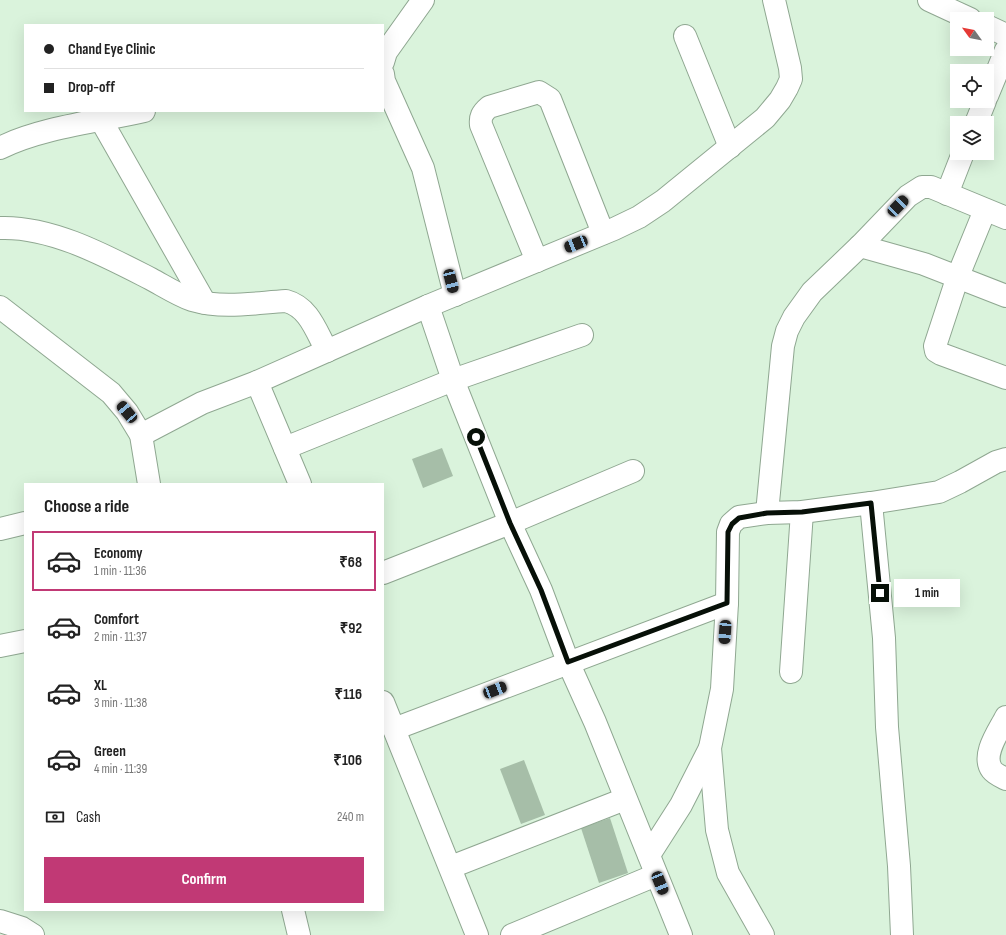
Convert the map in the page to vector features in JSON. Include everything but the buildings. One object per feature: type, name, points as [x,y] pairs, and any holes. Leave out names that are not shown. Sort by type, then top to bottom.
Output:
[{"type":"street","points":[[384,59],[386,52],[423,0]]},
{"type":"street","points":[[141,435],[202,403],[257,382],[428,306],[639,217],[662,201],[765,118],[780,100],[791,79],[790,68],[774,0]]},
{"type":"street","points":[[929,0],[955,12]]},
{"type":"street","points":[[994,29],[1006,35]]},
{"type":"street","points":[[685,36],[730,146]]},
{"type":"street","points":[[994,79],[1006,50]]},
{"type":"street","points":[[384,80],[423,168],[455,295]]},
{"type":"street","points":[[537,261],[481,125],[480,119],[483,112],[488,107],[539,92],[550,99],[603,233]]},
{"type":"street","points":[[0,148],[36,134],[139,112]]},
{"type":"street","points":[[101,120],[205,303]]},
{"type":"street","points":[[947,194],[960,160]]},
{"type":"street","points":[[767,513],[783,346],[787,331],[794,317],[812,292],[916,189],[931,187],[1006,218]]},
{"type":"street","points":[[985,210],[958,276],[935,346],[936,350],[1006,378]]},
{"type":"street","points":[[0,228],[18,228],[52,235],[112,259],[190,299],[205,303],[220,306],[286,301],[296,303],[305,311],[327,350]]},
{"type":"street","points":[[860,246],[924,264],[1006,296]]},
{"type":"street","points":[[428,306],[453,380],[510,523],[541,590],[568,662],[595,722],[681,935]]},
{"type":"street","points":[[0,307],[111,393],[127,412],[141,435],[149,483]]},
{"type":"street","points":[[285,448],[453,380],[582,335]]},
{"type":"street","points":[[257,382],[300,483]]},
{"type":"street","points":[[512,935],[653,865],[710,748],[722,689],[727,603],[728,532],[732,524],[739,518],[767,513],[802,512],[939,492],[996,462],[1006,459]]},
{"type":"street","points":[[384,573],[510,523],[633,471]]},
{"type":"street","points":[[871,503],[884,638],[887,727],[902,935]]},
{"type":"street","points":[[791,672],[802,512]]},
{"type":"street","points":[[0,529],[24,524]]},
{"type":"street","points":[[394,729],[727,603]]},
{"type":"street","points":[[0,646],[24,641]]},
{"type":"street","points":[[384,704],[451,867],[477,935]]},
{"type":"street","points":[[1006,717],[990,748],[988,762],[993,771],[1006,779]]},
{"type":"street","points":[[710,748],[717,830],[721,851],[728,873],[763,935]]},
{"type":"street","points":[[451,867],[625,799]]},
{"type":"street","points":[[293,911],[299,935]]},
{"type":"street","points":[[0,921],[17,926],[33,935]]},
{"type":"route","points":[[476,437],[510,523],[541,590],[568,662],[727,603],[728,532],[732,524],[739,518],[767,513],[802,512],[871,503],[880,593]]}]
